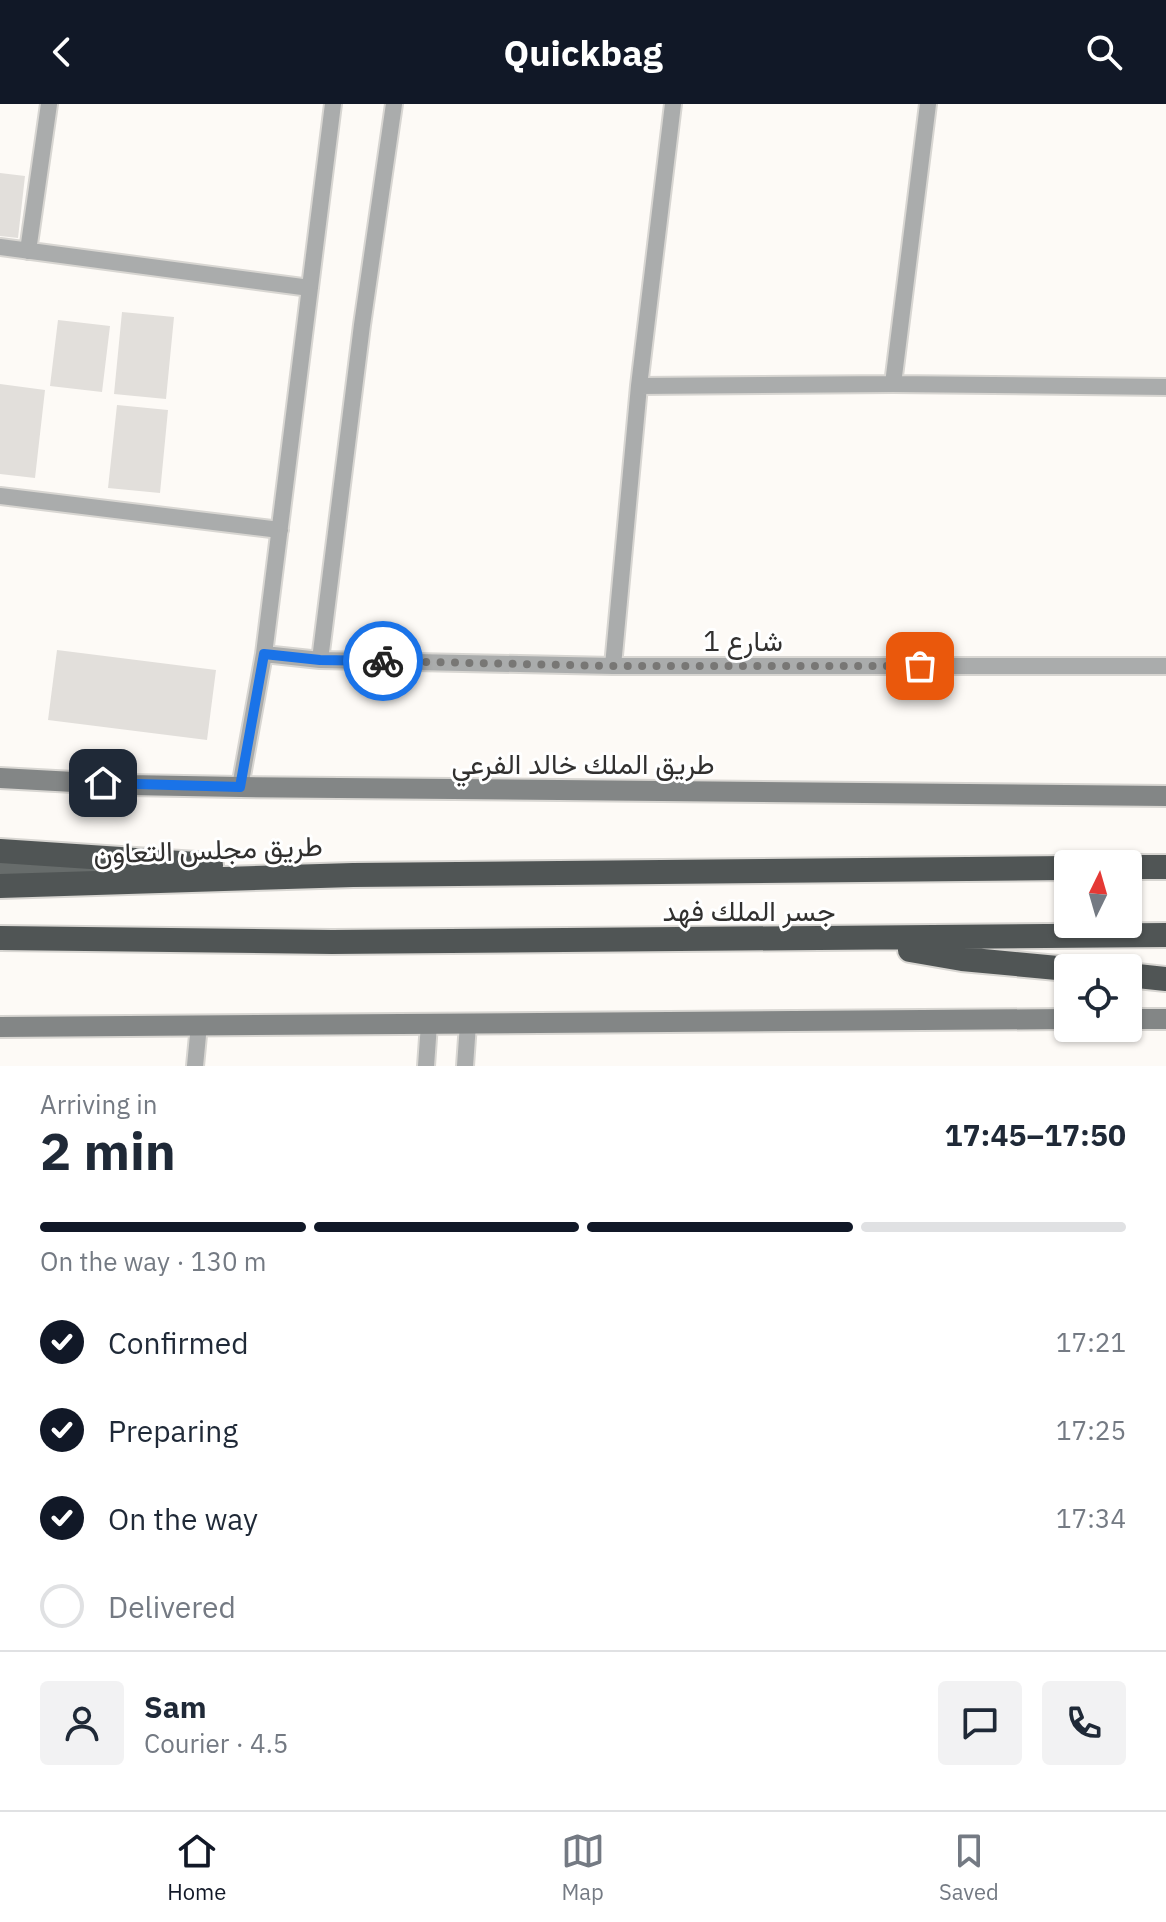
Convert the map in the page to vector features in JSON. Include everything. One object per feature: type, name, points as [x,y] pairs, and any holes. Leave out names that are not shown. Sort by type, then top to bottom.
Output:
[{"type":"highway","points":[[0,851],[353,875]]},
{"type":"highway","points":[[1142,867],[1166,867]]},
{"type":"highway","name":"جسر الملك فهد","points":[[353,875],[1054,868]]},
{"type":"highway","name":"طريق مجلس التعاون","points":[[0,886],[353,875]]},
{"type":"highway","name":"جسر الملك فهد","points":[[332,942],[1166,935]]},
{"type":"highway","points":[[0,938],[332,942]]},
{"type":"highway","points":[[844,939],[962,959],[1054,968]]},
{"type":"highway","points":[[0,956],[332,942]]},
{"type":"highway","points":[[1142,976],[1166,979]]},
{"type":"main road","name":"طريق الملك خالد الفرعي","points":[[0,778],[240,787],[1166,796]]},
{"type":"main road","name":"طريق مجلس التعاون","points":[[0,866],[353,875]]},
{"type":"main road","points":[[0,1027],[1054,1019]]},
{"type":"main road","points":[[1142,1019],[1166,1019]]},
{"type":"street","points":[[28,251],[49,104]]},
{"type":"street","points":[[240,787],[264,654],[333,104]]},
{"type":"street","points":[[320,660],[362,325],[394,104]]},
{"type":"street","points":[[613,666],[639,386],[673,104]]},
{"type":"street","points":[[893,384],[928,104]]},
{"type":"street","points":[[0,247],[310,288]]},
{"type":"street","points":[[639,386],[893,384],[1166,387]]},
{"type":"street","points":[[0,496],[280,530]]},
{"type":"street","name":"شارع 1","points":[[264,654],[320,660],[613,666],[1166,666]]},
{"type":"street","points":[[426,1066],[429,1024]]},
{"type":"street","points":[[465,1066],[468,1024]]},
{"type":"street","points":[[195,1066],[199,1025]]},
{"type":"building","points":[[0,173],[25,176],[18,238],[0,236]]},
{"type":"building","points":[[122,312],[174,317],[166,399],[114,394]]},
{"type":"building","points":[[58,320],[110,326],[102,392],[50,386]]},
{"type":"building","points":[[0,384],[45,390],[35,478],[0,474]]},
{"type":"building","points":[[117,405],[168,410],[160,493],[108,488]]},
{"type":"building","points":[[57,650],[216,670],[207,740],[48,720]]},
{"type":"way so far","points":[[383,661],[613,666],[920,666]]},
{"type":"route","points":[[103,783],[240,787],[264,654],[320,660],[383,661]]}]
